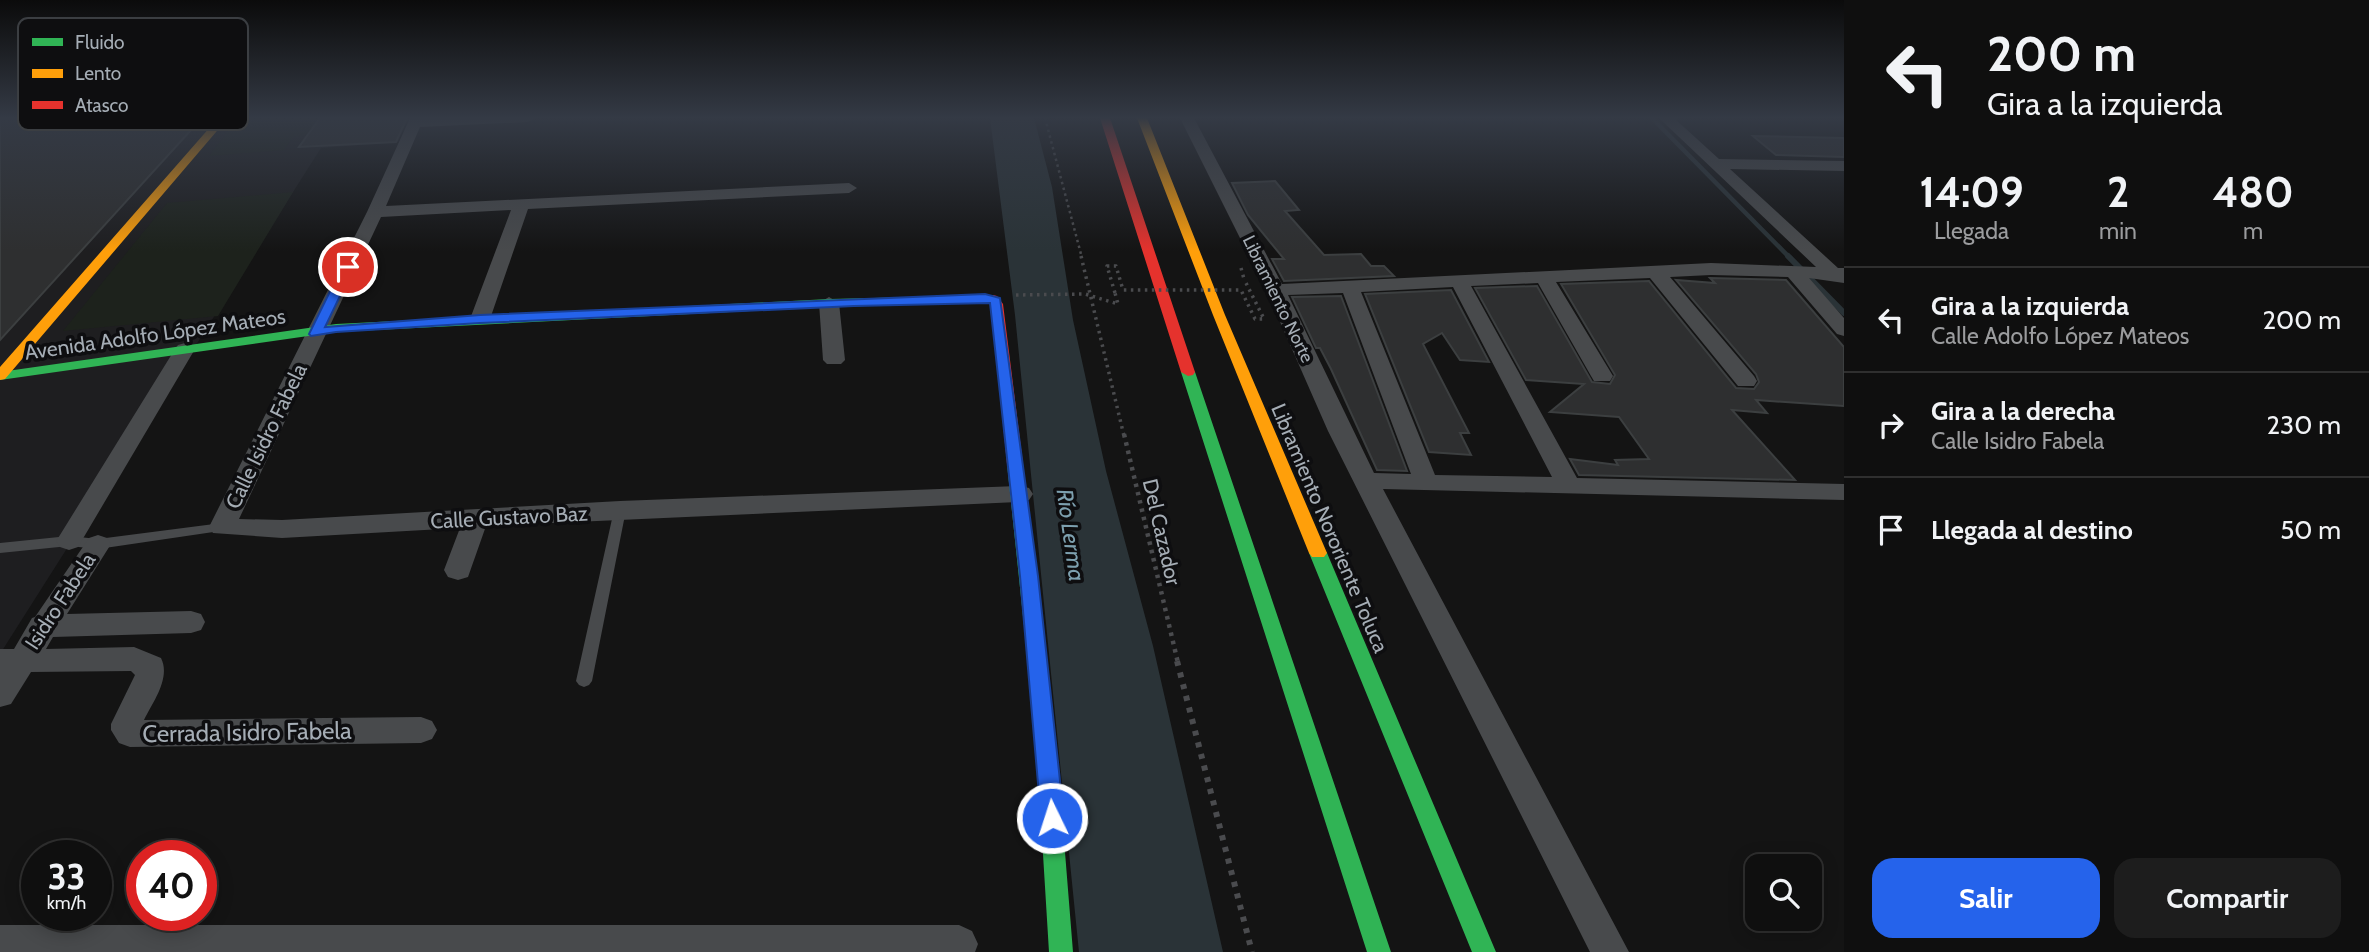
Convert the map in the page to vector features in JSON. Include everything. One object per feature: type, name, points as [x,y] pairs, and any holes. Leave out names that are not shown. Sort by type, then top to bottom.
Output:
[{"type":"main road","points":[[0,376],[185,162]]},
{"type":"main road","points":[[1120,162],[1379,952]]},
{"type":"main road","name":"Libramiento Nororiente Toluca","points":[[1159,162],[1219,315],[1484,952]]},
{"type":"main road","points":[[998,297],[1046,740],[1061,952]]},
{"type":"main road","name":"Avenida Adolfo López Mateos","points":[[0,376],[185,349],[315,334],[336,328],[480,319],[998,297]]},
{"type":"street","name":"Calle Isidro Fabela","points":[[222,527],[397,162]]},
{"type":"street","name":"Libramiento Norte","points":[[1209,162],[1276,290],[1366,481],[1610,952]]},
{"type":"street","points":[[1717,164],[1844,166]]},
{"type":"street","points":[[1717,164],[1824,275],[1844,330]]},
{"type":"street","points":[[375,212],[849,188]]},
{"type":"street","points":[[480,319],[521,206]]},
{"type":"street","points":[[1276,290],[1722,269],[1824,275]]},
{"type":"street","points":[[1655,271],[1745,381]]},
{"type":"street","points":[[1544,277],[1602,376]]},
{"type":"street","points":[[1459,281],[1570,486]]},
{"type":"street","points":[[1350,286],[1426,482]]},
{"type":"street","points":[[829,303],[834,360]]},
{"type":"street","name":"Isidro Fabela","points":[[0,695],[11,660],[42,626],[83,542],[185,349]]},
{"type":"street","points":[[1366,481],[1844,492]]},
{"type":"street","name":"Calle Gustavo Baz","points":[[222,527],[282,528],[620,510],[1020,494]]},
{"type":"street","points":[[458,570],[476,519]]},
{"type":"street","points":[[42,626],[191,622]]},
{"type":"street","name":"Cerrada Isidro Fabela","points":[[11,660],[134,659],[145,662],[150,666],[150,675],[127,724],[130,734],[422,730]]},
{"type":"street","points":[[0,944],[958,944]]},
{"type":"lane","points":[[584,681],[620,510]]},
{"type":"lane","name":"Calle Gustavo Baz","points":[[0,548],[222,527]]},
{"type":"path","name":"Del Cazador","points":[[1057,162],[1092,296],[1165,614],[1252,952]]},
{"type":"path","points":[[998,297],[1085,294],[1118,304],[1107,266],[1115,266],[1123,290],[1241,290],[1255,319],[1264,319],[1244,279]]},
{"type":"shaded area","points":[[0,162],[312,162],[0,654]]},
{"type":"shaded area","points":[[293,192],[218,316],[63,331],[167,203]]},
{"type":"water","name":"Río Lerma","points":[[996,162],[1046,162],[1052,187],[1073,320],[1106,471],[1153,646],[1223,952],[1079,952],[1015,315]]},
{"type":"building","points":[[0,162],[162,162],[0,340]]},
{"type":"building","points":[[1275,181],[1299,210],[1285,211],[1324,255],[1361,254],[1371,266],[1384,266],[1394,276],[1284,281],[1272,259],[1284,259],[1248,215],[1232,183]]},
{"type":"building","points":[[1710,278],[1786,280],[1844,347],[1844,406],[1756,400],[1767,413],[1732,410],[1795,480],[1579,475],[1570,459],[1618,465],[1615,460],[1649,459],[1619,417],[1550,412],[1584,384],[1526,380],[1475,288],[1537,286],[1592,382],[1610,384],[1615,375],[1561,284],[1649,281],[1736,388],[1754,389],[1759,382],[1756,374],[1676,280],[1715,283]]},
{"type":"building","points":[[1451,290],[1489,362],[1460,360],[1442,333],[1423,344],[1469,433],[1460,433],[1471,455],[1429,452],[1365,294]]},
{"type":"building","points":[[1341,296],[1407,471],[1377,470],[1331,369],[1320,348],[1316,348],[1292,297]]},
{"type":"waterway","points":[[1696,162],[1790,258]]},
{"type":"waterway","points":[[1788,256],[1844,313]]},
{"type":"traffic: fast","points":[[0,376],[336,328],[829,303],[964,300]]},
{"type":"traffic: fast","points":[[1188,372],[1379,952]]},
{"type":"traffic: fast","points":[[1015,464],[1046,740],[1061,952]]},
{"type":"traffic: fast","points":[[1318,553],[1484,952]]},
{"type":"traffic: slow","points":[[0,376],[185,162]]},
{"type":"traffic: slow","points":[[1159,162],[1219,315],[1318,553]]},
{"type":"traffic: jam","points":[[1120,162],[1188,372]]},
{"type":"traffic: jam","points":[[964,300],[993,299],[997,304],[1015,464]]},
{"type":"route","points":[[348,267],[315,334],[336,328],[480,319],[854,302],[985,298],[996,301],[1029,576],[1052,818]]}]
